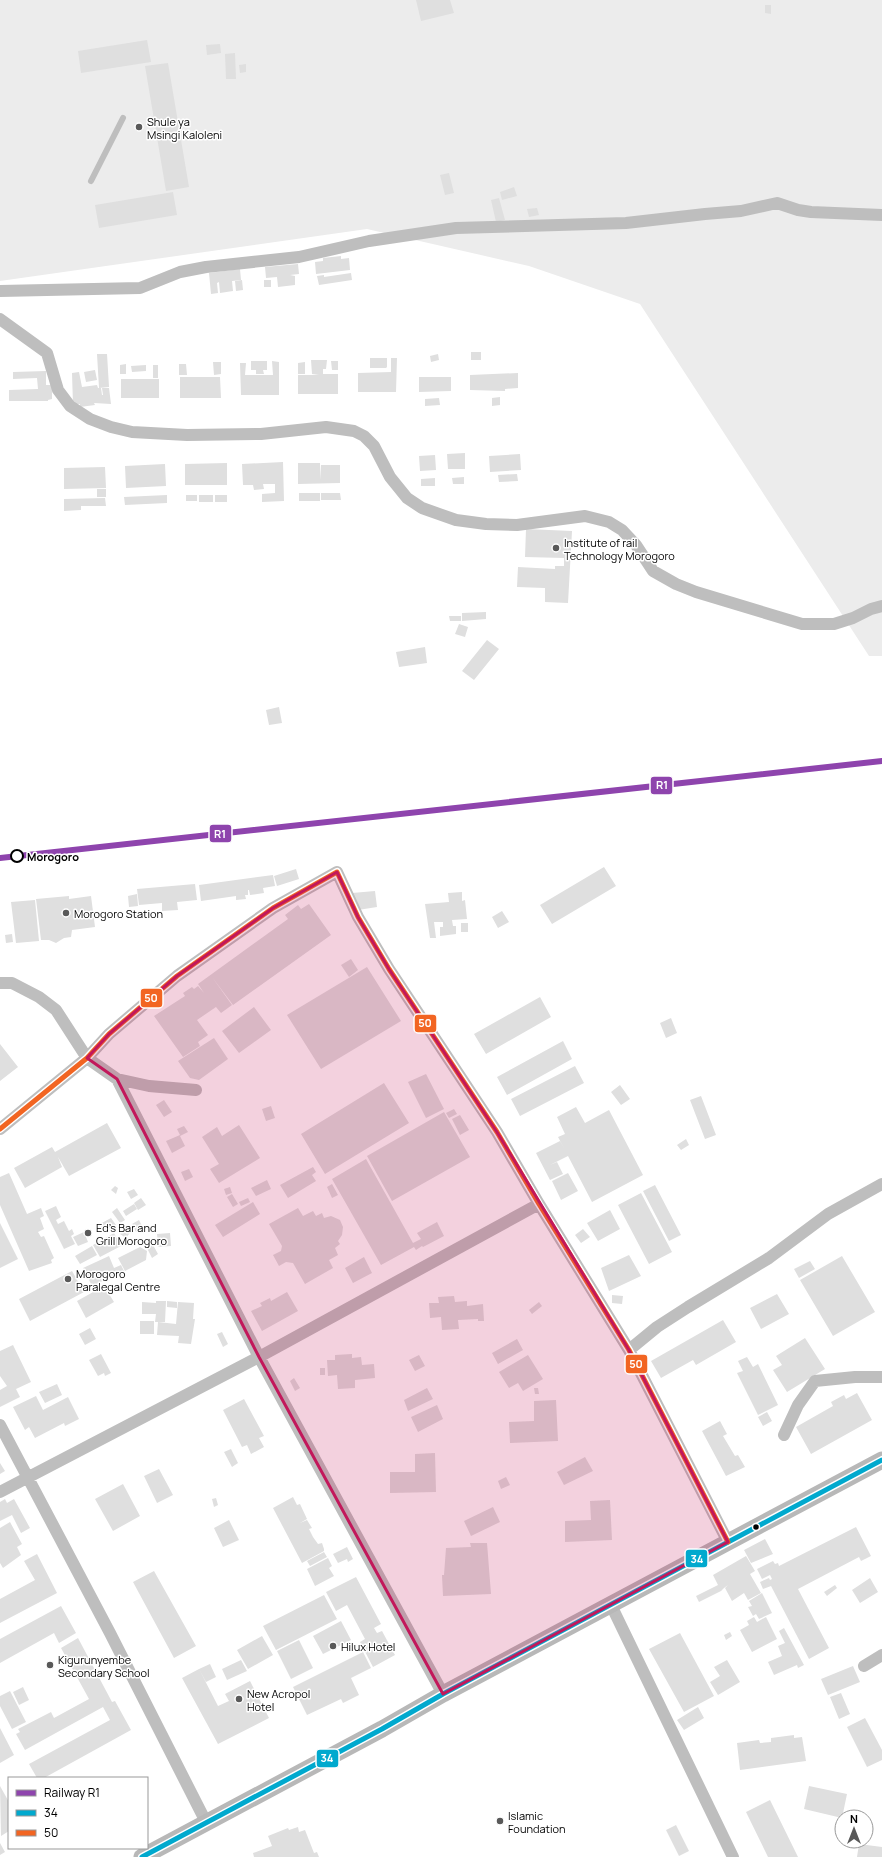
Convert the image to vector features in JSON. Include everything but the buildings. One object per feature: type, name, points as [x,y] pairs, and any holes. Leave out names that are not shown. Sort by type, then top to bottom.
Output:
[{"type":"main road","points":[[142,1857],[443,1694],[882,1460]]},
{"type":"street","points":[[0,291],[140,288],[180,272],[206,267],[299,257],[369,241],[456,228],[626,223],[705,214],[741,212],[777,203],[798,210],[811,212],[882,215]]},
{"type":"street","points":[[0,319],[47,353],[58,390],[70,406],[90,419],[111,426],[132,432],[187,434],[261,434],[326,427],[354,431],[364,436],[374,446],[390,478],[407,498],[422,508],[456,520],[486,524],[517,525],[585,516],[608,522],[622,530],[636,545],[653,571],[676,584],[696,592],[802,624],[834,624],[882,606]]},
{"type":"street","points":[[0,1129],[87,1058],[109,1034],[193,964],[273,908],[337,872],[358,917],[390,969],[498,1132],[539,1204],[629,1350],[728,1542]]},
{"type":"street","points":[[0,983],[12,983],[39,997],[56,1010],[87,1058],[117,1079],[148,1086],[196,1090]]},
{"type":"street","points":[[117,1079],[259,1357],[443,1694]]},
{"type":"street","points":[[629,1350],[657,1327],[769,1258],[828,1214],[882,1184]]},
{"type":"street","points":[[0,1492],[259,1357],[539,1204]]},
{"type":"street","points":[[784,1435],[798,1405],[815,1382],[855,1377],[882,1376]]},
{"type":"street","points":[[0,1425],[110,1633],[206,1822]]},
{"type":"street","points":[[611,1605],[733,1857]]},
{"type":"street","points":[[864,1666],[882,1655]]},
{"type":"lane","points":[[91,181],[123,118]]},
{"type":"highlighted area","points":[[337,872],[358,917],[389,969],[497,1132],[629,1350],[728,1542],[443,1694],[259,1357],[117,1079],[87,1058],[109,1034],[177,976],[273,908]]},
{"type":"shaded area","points":[[0,0],[882,0],[882,656],[869,656],[640,304],[529,266],[367,229],[0,281]]},
{"type":"rail line","name":"R1","points":[[0,858],[882,761]]},
{"type":"transit line","name":"50","points":[[0,1129],[87,1058],[109,1034],[177,976],[273,908],[337,872],[358,917],[389,969],[497,1132],[539,1204],[629,1350],[728,1542]]},
{"type":"transit line","name":"34","points":[[142,1857],[382,1729],[443,1694],[882,1460]]},
{"type":"place","name":"Shule ya Msingi Kaloleni","points":[[139,127]]},
{"type":"place","name":"Institute of rail Technology Morogoro","points":[[556,548]]},
{"type":"place","name":"Morogoro","points":[[17,856]]},
{"type":"place","name":"Morogoro Station","points":[[66,913]]},
{"type":"place","name":"Ed's Bar and Grill Morogoro","points":[[88,1233]]},
{"type":"place","name":"Morogoro Paralegal Centre","points":[[68,1279]]},
{"type":"place","name":"Hilux Hotel","points":[[333,1646]]},
{"type":"place","name":"Kigurunyembe Secondary School","points":[[50,1665]]},
{"type":"place","name":"New Acropol Hotel","points":[[239,1699]]},
{"type":"place","name":"Islamic Foundation","points":[[500,1821]]}]
